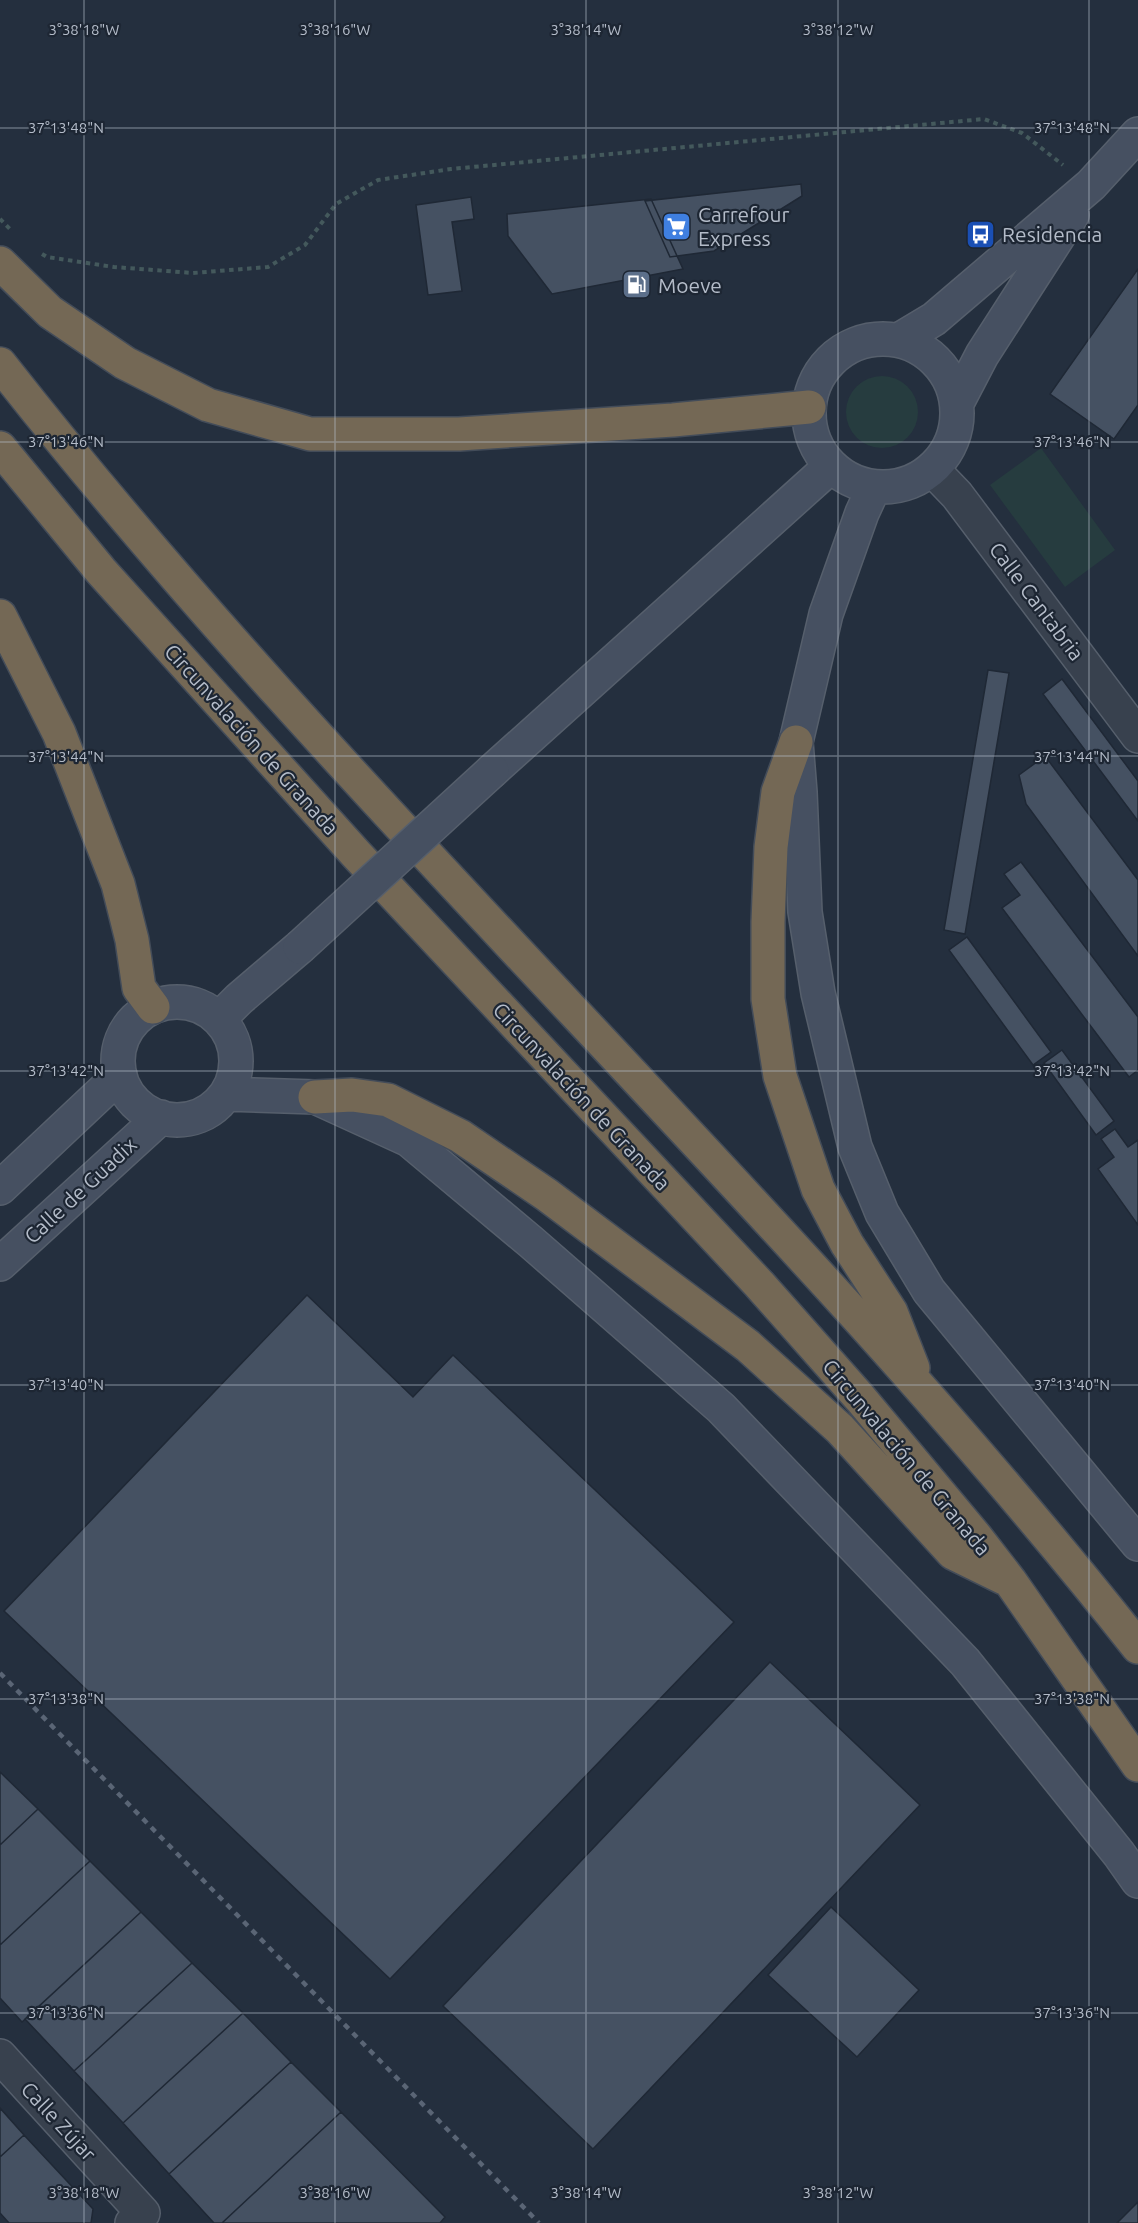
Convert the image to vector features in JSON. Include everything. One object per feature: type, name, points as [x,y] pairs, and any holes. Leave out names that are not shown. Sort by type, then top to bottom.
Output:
[{"type":"highway","points":[[0,263],[50,312],[125,363],[208,405],[310,434],[459,434],[673,420],[809,407]]},
{"type":"highway","points":[[0,364],[65,447],[232,640],[919,1384],[1138,1647]]},
{"type":"highway","name":"Circunvalación de Granada","points":[[0,448],[101,571],[341,837],[767,1293],[860,1398],[1010,1581],[1138,1765]]},
{"type":"highway","points":[[0,616],[59,733],[118,884],[132,940],[139,988],[153,1007]]},
{"type":"highway","points":[[796,741],[778,792],[771,847],[768,999],[780,1076],[818,1190],[847,1244],[891,1312],[919,1384]]},
{"type":"highway","points":[[315,1097],[352,1095],[388,1100],[460,1136],[547,1195],[748,1346],[840,1429],[953,1553],[1010,1581]]},
{"type":"street","points":[[899,340],[934,319],[1091,186],[1138,134]]},
{"type":"street","points":[[957,403],[982,355],[1091,186]]},
{"type":"street","points":[[874,339],[899,340],[923,350],[938,362],[951,381],[957,403],[956,429],[947,452],[932,470],[915,481],[895,486],[874,487],[851,480],[831,466],[818,449],[810,429],[809,407],[817,380],[830,361],[849,347],[874,339]]},
{"type":"street","points":[[219,1019],[831,466]]},
{"type":"street","name":"Calle Cantabria","points":[[932,470],[957,495],[1138,736]]},
{"type":"street","points":[[874,487],[862,513],[826,614],[796,741],[805,912],[818,993],[855,1147],[882,1213],[929,1291],[1136,1538]]},
{"type":"street","points":[[170,1002],[188,1003],[205,1008],[219,1019],[229,1032],[235,1047],[235,1072],[226,1094],[213,1107],[197,1116],[179,1119],[161,1117],[142,1108],[128,1094],[120,1075],[118,1059],[121,1042],[128,1028],[139,1015],[153,1007],[170,1002]]},
{"type":"street","points":[[0,1188],[120,1075]]},
{"type":"street","points":[[226,1094],[315,1097],[409,1140],[531,1242],[721,1408],[965,1662],[1119,1854],[1138,1881]]},
{"type":"street","name":"Calle de Guadix","points":[[0,1264],[161,1117]]},
{"type":"street","name":"Calle Zújar","points":[[0,2056],[138,2218]]},
{"type":"path","points":[[39,251],[47,257],[114,267],[193,273],[268,267],[305,245],[336,204],[378,180],[451,169],[801,138],[984,119],[1022,134],[1091,186]]},
{"type":"path","points":[[0,219],[15,232]]},
{"type":"green space","points":[[882,376],[902,382],[912,392],[918,412],[912,432],[902,442],[882,448],[862,442],[852,432],[846,412],[852,392],[862,382]]},
{"type":"green space","points":[[1041,448],[1115,550],[1065,587],[990,485]]},
{"type":"building","points":[[801,184],[802,196],[714,251],[670,257],[645,201]]},
{"type":"building","points":[[471,197],[474,219],[452,222],[462,291],[428,295],[416,205]]},
{"type":"building","points":[[651,199],[683,269],[552,294],[508,236],[507,214]]},
{"type":"building","points":[[1138,269],[1138,405],[1114,439],[1050,394]]},
{"type":"building","points":[[988,670],[1009,673],[965,934],[944,930]]},
{"type":"building","points":[[1062,679],[1138,781],[1138,821],[1043,694]]},
{"type":"building","points":[[1045,756],[1138,880],[1138,956],[1026,804],[1019,775]]},
{"type":"building","points":[[1021,862],[1138,1017],[1138,1070],[1129,1077],[1002,908],[1020,895],[1004,874]]},
{"type":"building","points":[[967,937],[1051,1052],[1033,1065],[949,950]]},
{"type":"building","points":[[1062,1050],[1114,1121],[1096,1135],[1044,1063]]},
{"type":"building","points":[[1115,1129],[1128,1147],[1138,1140],[1138,1225],[1098,1169],[1114,1157],[1101,1139]]},
{"type":"building","points":[[307,1295],[413,1397],[453,1355],[734,1622],[390,1979],[4,1611]]},
{"type":"building","points":[[770,1662],[920,1805],[593,2149],[443,2006]]},
{"type":"building","points":[[0,1772],[38,1809],[0,1845]]},
{"type":"building","points":[[38,1809],[90,1861],[0,1945],[0,1845]]},
{"type":"building","points":[[90,1861],[141,1912],[22,2022],[0,1998],[0,1945]]},
{"type":"building","points":[[831,1907],[919,1990],[857,2057],[768,1975]]},
{"type":"building","points":[[141,1912],[192,1963],[74,2071],[25,2019]]},
{"type":"building","points":[[192,1963],[243,2013],[123,2123],[74,2071]]},
{"type":"building","points":[[243,2013],[291,2062],[169,2174],[123,2123]]},
{"type":"building","points":[[291,2062],[341,2112],[222,2223],[214,2223],[169,2174]]},
{"type":"building","points":[[0,2108],[24,2135],[0,2157]]},
{"type":"building","points":[[341,2112],[445,2217],[440,2223],[222,2223]]},
{"type":"building","points":[[24,2135],[93,2209],[91,2223],[9,2223],[0,2213],[0,2157]]},
{"type":"building","points":[[1138,2202],[1138,2223],[1117,2223]]},
{"type":"railway","points":[[0,1673],[539,2223]]},
{"type":"place","name":"Carrefour Express","points":[[677,226]]},
{"type":"place","name":"Residencia","points":[[981,234]]},
{"type":"place","name":"Moeve","points":[[637,285]]}]
